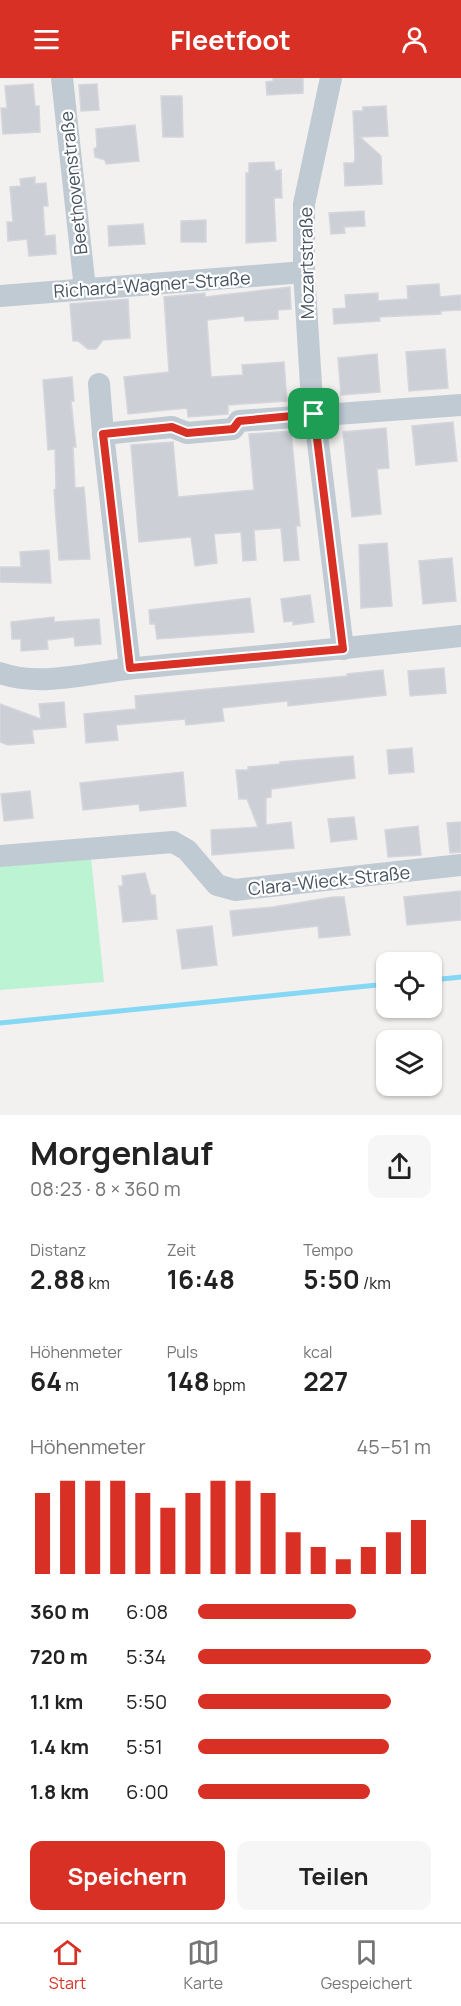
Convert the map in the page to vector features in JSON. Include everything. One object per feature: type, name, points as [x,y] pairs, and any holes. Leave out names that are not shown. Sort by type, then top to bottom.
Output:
[{"type":"street","name":"Beethovenstraße","points":[[62,78],[85,289]]},
{"type":"street","name":"Mozartstraße","points":[[332,78],[304,204],[304,272],[314,414],[343,649]]},
{"type":"street","name":"Richard-Wagner-Straße","points":[[0,296],[304,272]]},
{"type":"street","points":[[99,384],[130,668]]},
{"type":"street","points":[[103,434],[172,427],[187,433],[233,429],[239,421],[461,405]]},
{"type":"street","points":[[0,673],[14,678],[37,681],[130,668],[461,636]]},
{"type":"street","name":"Clara-Wieck-Straße","points":[[0,856],[174,842],[187,850],[217,885],[235,890],[461,865]]},
{"type":"green space","points":[[90,848],[104,982],[0,990],[0,856]]},
{"type":"building","points":[[273,78],[303,78],[303,93],[267,95],[266,82],[273,81]]},
{"type":"building","points":[[33,84],[35,106],[39,106],[40,132],[3,134],[1,108],[7,108],[5,86]]},
{"type":"building","points":[[97,84],[99,110],[81,111],[79,85]]},
{"type":"building","points":[[161,96],[182,96],[183,137],[163,137]]},
{"type":"building","points":[[386,106],[388,136],[360,137],[381,156],[382,184],[345,186],[344,163],[354,163],[355,158],[353,111],[363,111],[363,107]]},
{"type":"building","points":[[135,125],[139,161],[106,164],[105,160],[95,157],[96,129]]},
{"type":"building","points":[[274,162],[275,171],[281,170],[282,198],[274,198],[276,241],[246,243],[246,173],[249,173],[249,163]]},
{"type":"building","points":[[35,177],[35,184],[46,183],[48,206],[43,206],[45,236],[55,235],[56,254],[29,256],[27,239],[8,241],[7,222],[13,222],[10,187],[21,186],[20,179]]},
{"type":"building","points":[[364,211],[365,226],[344,227],[345,233],[331,234],[329,213]]},
{"type":"building","points":[[206,220],[206,242],[181,242],[181,221]]},
{"type":"building","points":[[143,224],[145,244],[109,246],[108,226]]},
{"type":"building","points":[[439,284],[440,297],[461,295],[461,310],[441,311],[441,314],[379,317],[380,321],[334,324],[333,309],[346,308],[345,295],[378,293],[378,301],[408,299],[407,286]]},
{"type":"building","points":[[290,287],[291,309],[278,310],[278,319],[245,321],[244,316],[207,320],[211,377],[243,375],[242,365],[284,362],[287,401],[228,405],[228,414],[188,417],[187,408],[128,414],[124,377],[169,372],[164,297],[205,293],[205,297]]},
{"type":"building","points":[[128,299],[130,338],[103,340],[96,349],[88,349],[78,341],[73,341],[70,304]]},
{"type":"building","points":[[445,349],[448,388],[409,391],[406,352]]},
{"type":"building","points":[[377,354],[380,392],[341,395],[338,358]]},
{"type":"building","points":[[72,377],[74,401],[71,401],[76,447],[73,447],[75,488],[84,487],[90,559],[59,560],[54,490],[56,489],[55,449],[48,450],[43,380]]},
{"type":"building","points":[[453,422],[457,461],[416,465],[412,426]]},
{"type":"building","points":[[386,428],[389,468],[377,469],[381,514],[352,517],[343,432]]},
{"type":"building","points":[[291,431],[300,526],[296,526],[299,560],[284,561],[281,528],[254,530],[256,560],[243,561],[241,532],[214,534],[217,563],[195,566],[191,537],[139,542],[131,445],[173,442],[178,497],[254,490],[249,434]]},
{"type":"building","points":[[387,543],[392,606],[361,608],[359,545]]},
{"type":"building","points":[[49,550],[51,583],[0,582],[0,567],[21,567],[20,552]]},
{"type":"building","points":[[452,558],[456,601],[423,604],[419,561]]},
{"type":"building","points":[[310,595],[314,622],[293,625],[293,621],[284,622],[281,599]]},
{"type":"building","points":[[250,598],[254,632],[157,639],[155,624],[150,624],[149,610]]},
{"type":"building","points":[[54,617],[54,622],[99,619],[101,644],[75,646],[74,637],[47,640],[48,649],[21,651],[21,639],[12,639],[11,622]]},
{"type":"building","points":[[444,668],[446,693],[410,696],[408,671]]},
{"type":"building","points":[[383,670],[386,695],[288,706],[288,701],[222,708],[224,721],[186,725],[185,719],[116,725],[118,740],[86,743],[84,714],[136,709],[135,696],[347,676],[347,674]]},
{"type":"building","points":[[64,702],[66,727],[32,730],[34,743],[8,745],[0,742],[0,704],[41,719],[39,704]]},
{"type":"building","points":[[412,748],[414,772],[389,774],[387,750]]},
{"type":"building","points":[[353,756],[355,778],[271,789],[271,797],[266,798],[266,825],[291,822],[294,848],[212,855],[211,830],[258,827],[247,799],[239,799],[236,770],[248,770],[248,767],[280,764],[280,762]]},
{"type":"building","points":[[183,772],[186,806],[140,811],[139,804],[83,810],[80,783]]},
{"type":"building","points":[[30,791],[33,818],[4,821],[1,794]]},
{"type":"building","points":[[354,817],[357,839],[331,842],[328,819]]},
{"type":"building","points":[[461,822],[461,852],[450,853],[447,823]]},
{"type":"building","points":[[418,826],[421,855],[388,857],[385,830]]},
{"type":"building","points":[[145,873],[151,895],[155,895],[157,919],[123,922],[119,886],[123,886],[122,876]]},
{"type":"building","points":[[461,891],[461,920],[407,925],[404,897]]},
{"type":"building","points":[[344,897],[350,935],[319,938],[318,926],[233,936],[230,911],[273,907]]},
{"type":"building","points":[[212,926],[217,965],[182,969],[177,930]]},
{"type":"waterway","points":[[442,979],[461,977]]},
{"type":"waterway","points":[[0,1023],[376,985]]},
{"type":"route","points":[[314,414],[343,649],[130,668],[103,434],[172,427],[187,433],[233,429],[239,421],[314,414]]}]
